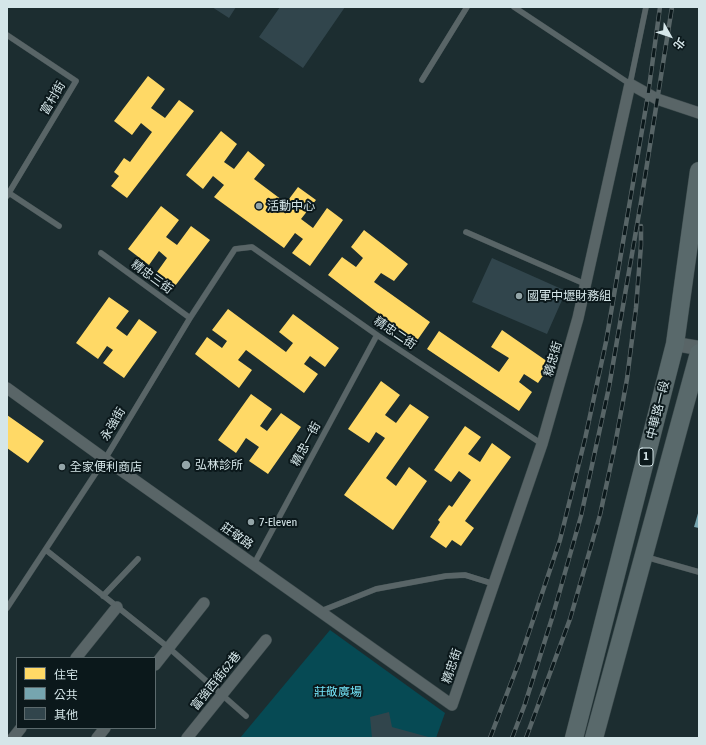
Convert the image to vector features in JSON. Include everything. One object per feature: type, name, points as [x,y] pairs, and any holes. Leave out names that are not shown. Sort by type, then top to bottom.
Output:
[{"type":"main road","name":"中華路一段","points":[[574,738],[676,344],[699,172]]},
{"type":"main road","name":"中華路一段","points":[[594,738],[699,353]]},
{"type":"street","points":[[630,84],[656,99],[699,113]]},
{"type":"street","name":"精忠街","points":[[452,704],[542,444],[578,318],[630,84]]},
{"type":"street","points":[[676,344],[699,348]]},
{"type":"street","name":"莊敬路","points":[[7,388],[452,704]]},
{"type":"street","points":[[156,664],[204,603]]},
{"type":"street","points":[[77,657],[117,607]]},
{"type":"street","name":"富強西街62巷","points":[[187,738],[266,640]]},
{"type":"street","points":[[13,738],[20,729]]},
{"type":"street","points":[[97,738],[104,729]]},
{"type":"lane","points":[[422,80],[467,7]]},
{"type":"lane","points":[[514,7],[630,84],[646,7]]},
{"type":"lane","name":"富村街","points":[[7,35],[76,81],[8,195]]},
{"type":"lane","points":[[8,195],[59,226]]},
{"type":"lane","points":[[466,232],[585,284]]},
{"type":"lane","name":"精忠二街","points":[[235,249],[252,247],[377,335],[542,444]]},
{"type":"lane","name":"永強街","points":[[8,606],[105,459],[190,318],[235,249]]},
{"type":"lane","name":"精忠三街","points":[[101,253],[190,318]]},
{"type":"lane","name":"精忠一街","points":[[254,564],[377,335]]},
{"type":"lane","points":[[46,550],[169,648],[246,716]]},
{"type":"lane","points":[[644,556],[699,572]]},
{"type":"lane","points":[[103,596],[138,559]]},
{"type":"lane","points":[[321,611],[376,589],[446,576],[465,575],[494,584]]},
{"type":"green space","name":"莊敬廣場","points":[[330,630],[445,713],[436,738],[240,738]]},
{"type":"building: 住宅","points":[[148,76],[165,89],[151,108],[165,118],[179,100],[194,111],[127,198],[111,186],[119,176],[114,172],[124,158],[130,162],[152,132],[141,123],[132,135],[114,121]]},
{"type":"building: 住宅","points":[[221,131],[237,144],[224,162],[234,169],[248,151],[265,165],[254,179],[286,203],[298,187],[316,200],[301,219],[313,228],[327,208],[343,220],[310,266],[292,253],[303,239],[295,233],[284,248],[214,197],[224,185],[213,176],[203,189],[186,175]]},
{"type":"building: 住宅","points":[[161,206],[179,220],[166,237],[177,245],[191,226],[210,240],[175,286],[157,272],[167,258],[159,251],[149,265],[128,249]]},
{"type":"building: 住宅","points":[[364,230],[408,264],[394,281],[381,273],[374,282],[430,322],[416,342],[328,275],[342,257],[356,267],[363,258],[351,247]]},
{"type":"building: 住宅","points":[[109,297],[129,311],[116,328],[127,336],[139,319],[157,332],[124,378],[103,363],[113,350],[107,346],[98,359],[76,343]]},
{"type":"building: 住宅","points":[[228,309],[286,352],[293,343],[279,332],[293,314],[339,348],[325,367],[310,356],[304,364],[318,374],[304,393],[246,350],[238,360],[252,370],[239,388],[195,354],[207,337],[222,348],[227,341],[212,330]]},
{"type":"building: 住宅","points":[[502,330],[551,364],[538,383],[524,374],[519,382],[532,392],[519,411],[427,349],[439,331],[499,372],[509,358],[491,347]]},
{"type":"building: 住宅","points":[[381,381],[400,395],[385,415],[396,423],[410,404],[429,417],[386,478],[396,486],[409,467],[427,481],[393,530],[344,495],[385,438],[376,432],[369,443],[348,429]]},
{"type":"building: 住宅","points":[[251,394],[272,409],[260,426],[267,431],[281,413],[301,427],[268,474],[249,461],[259,447],[246,438],[236,453],[218,440]]},
{"type":"building: 住宅","points":[[7,415],[44,441],[28,463],[7,448]]},
{"type":"building: 住宅","points":[[465,426],[481,437],[468,454],[480,462],[492,443],[511,457],[465,521],[474,528],[461,546],[452,540],[446,548],[430,537],[440,522],[438,520],[449,505],[452,507],[471,480],[459,471],[451,482],[434,470]]},
{"type":"building: 公共","points":[[699,510],[699,528],[694,527]]},
{"type":"building: 其他","points":[[212,7],[236,7],[229,18]]},
{"type":"building: 其他","points":[[280,7],[345,7],[303,68],[259,37]]},
{"type":"building: 其他","name":"國軍中壢財務組","points":[[492,258],[566,291],[547,334],[472,302]]},
{"type":"building: 其他","points":[[389,712],[392,727],[432,738],[372,738],[370,717]]},
{"type":"railway","points":[[490,738],[519,662],[560,540],[585,439],[606,342],[648,95],[660,7]]},
{"type":"railway","points":[[512,738],[525,704],[553,615],[581,516],[609,387],[641,202],[672,7]]},
{"type":"railway","points":[[526,738],[570,619],[600,515],[627,379],[636,308],[641,226]]},
{"type":"place","name":"活動中心","points":[[259,206]]},
{"type":"place","name":"國軍中壢財務組","points":[[519,296]]},
{"type":"place","name":"弘林診所","points":[[186,465]]},
{"type":"place","name":"全家便利商店","points":[[62,467]]},
{"type":"place","name":"7-Eleven","points":[[251,522]]}]
